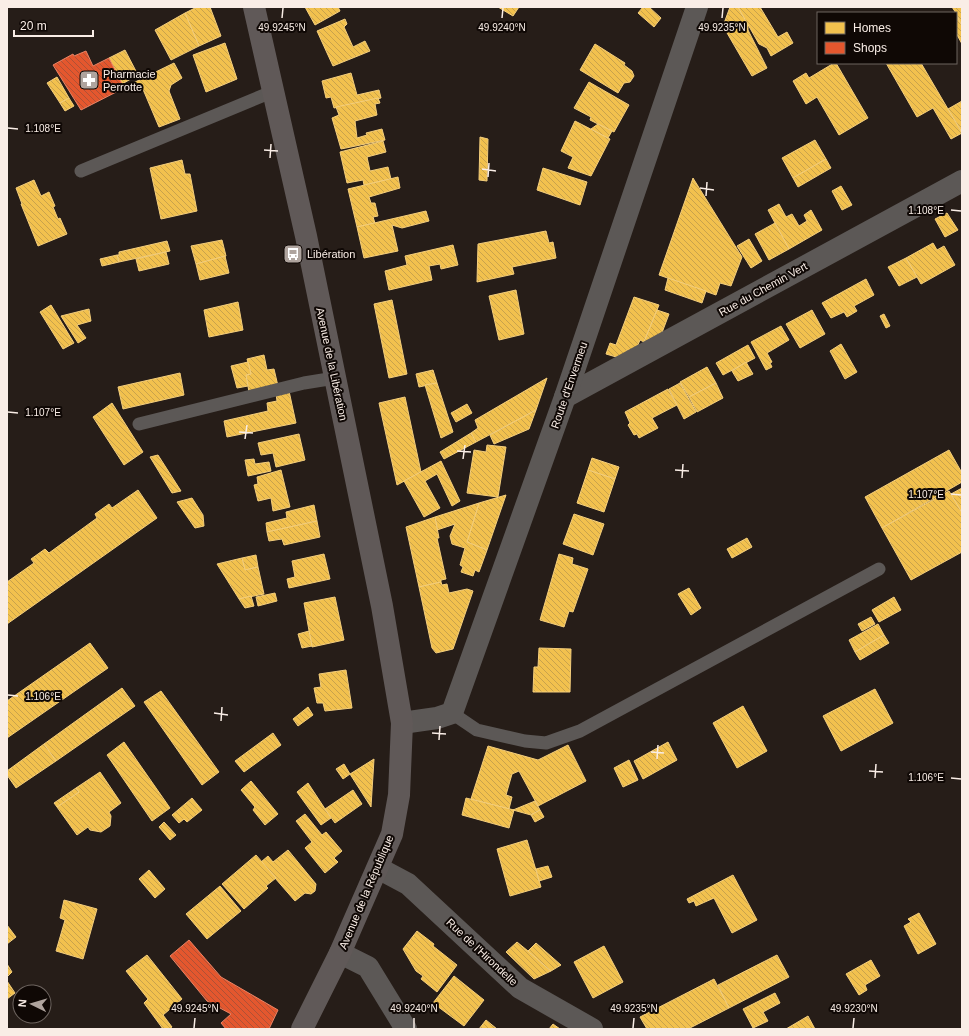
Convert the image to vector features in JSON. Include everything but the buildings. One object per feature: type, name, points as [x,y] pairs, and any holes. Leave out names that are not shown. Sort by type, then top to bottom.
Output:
[{"type":"main road","name":"Avenue de la Libération","points":[[254,7],[274,91],[335,378],[382,606],[402,723]]},
{"type":"main road","name":"Avenue de la République","points":[[302,1029],[340,953],[392,834],[402,759],[402,723]]},
{"type":"street","name":"Route d'Envermeu","points":[[452,713],[565,397],[697,7]]},
{"type":"street","name":"Rue du Chemin Vert","points":[[565,397],[962,181]]},
{"type":"street","points":[[402,723],[437,718],[452,713]]},
{"type":"street","name":"Rue de l'Hirondelle","points":[[378,868],[408,884],[520,988],[592,1029]]},
{"type":"street","points":[[340,953],[368,968],[406,1029]]},
{"type":"lane","points":[[81,172],[274,91]]},
{"type":"lane","points":[[139,424],[304,383],[335,378]]},
{"type":"lane","points":[[452,713],[478,730],[525,741],[546,743],[580,731],[879,569]]},
{"type":"place","name":"Pharmacie Perrotte","points":[[89,80]]},
{"type":"place","name":"Libération","points":[[293,254]]}]
